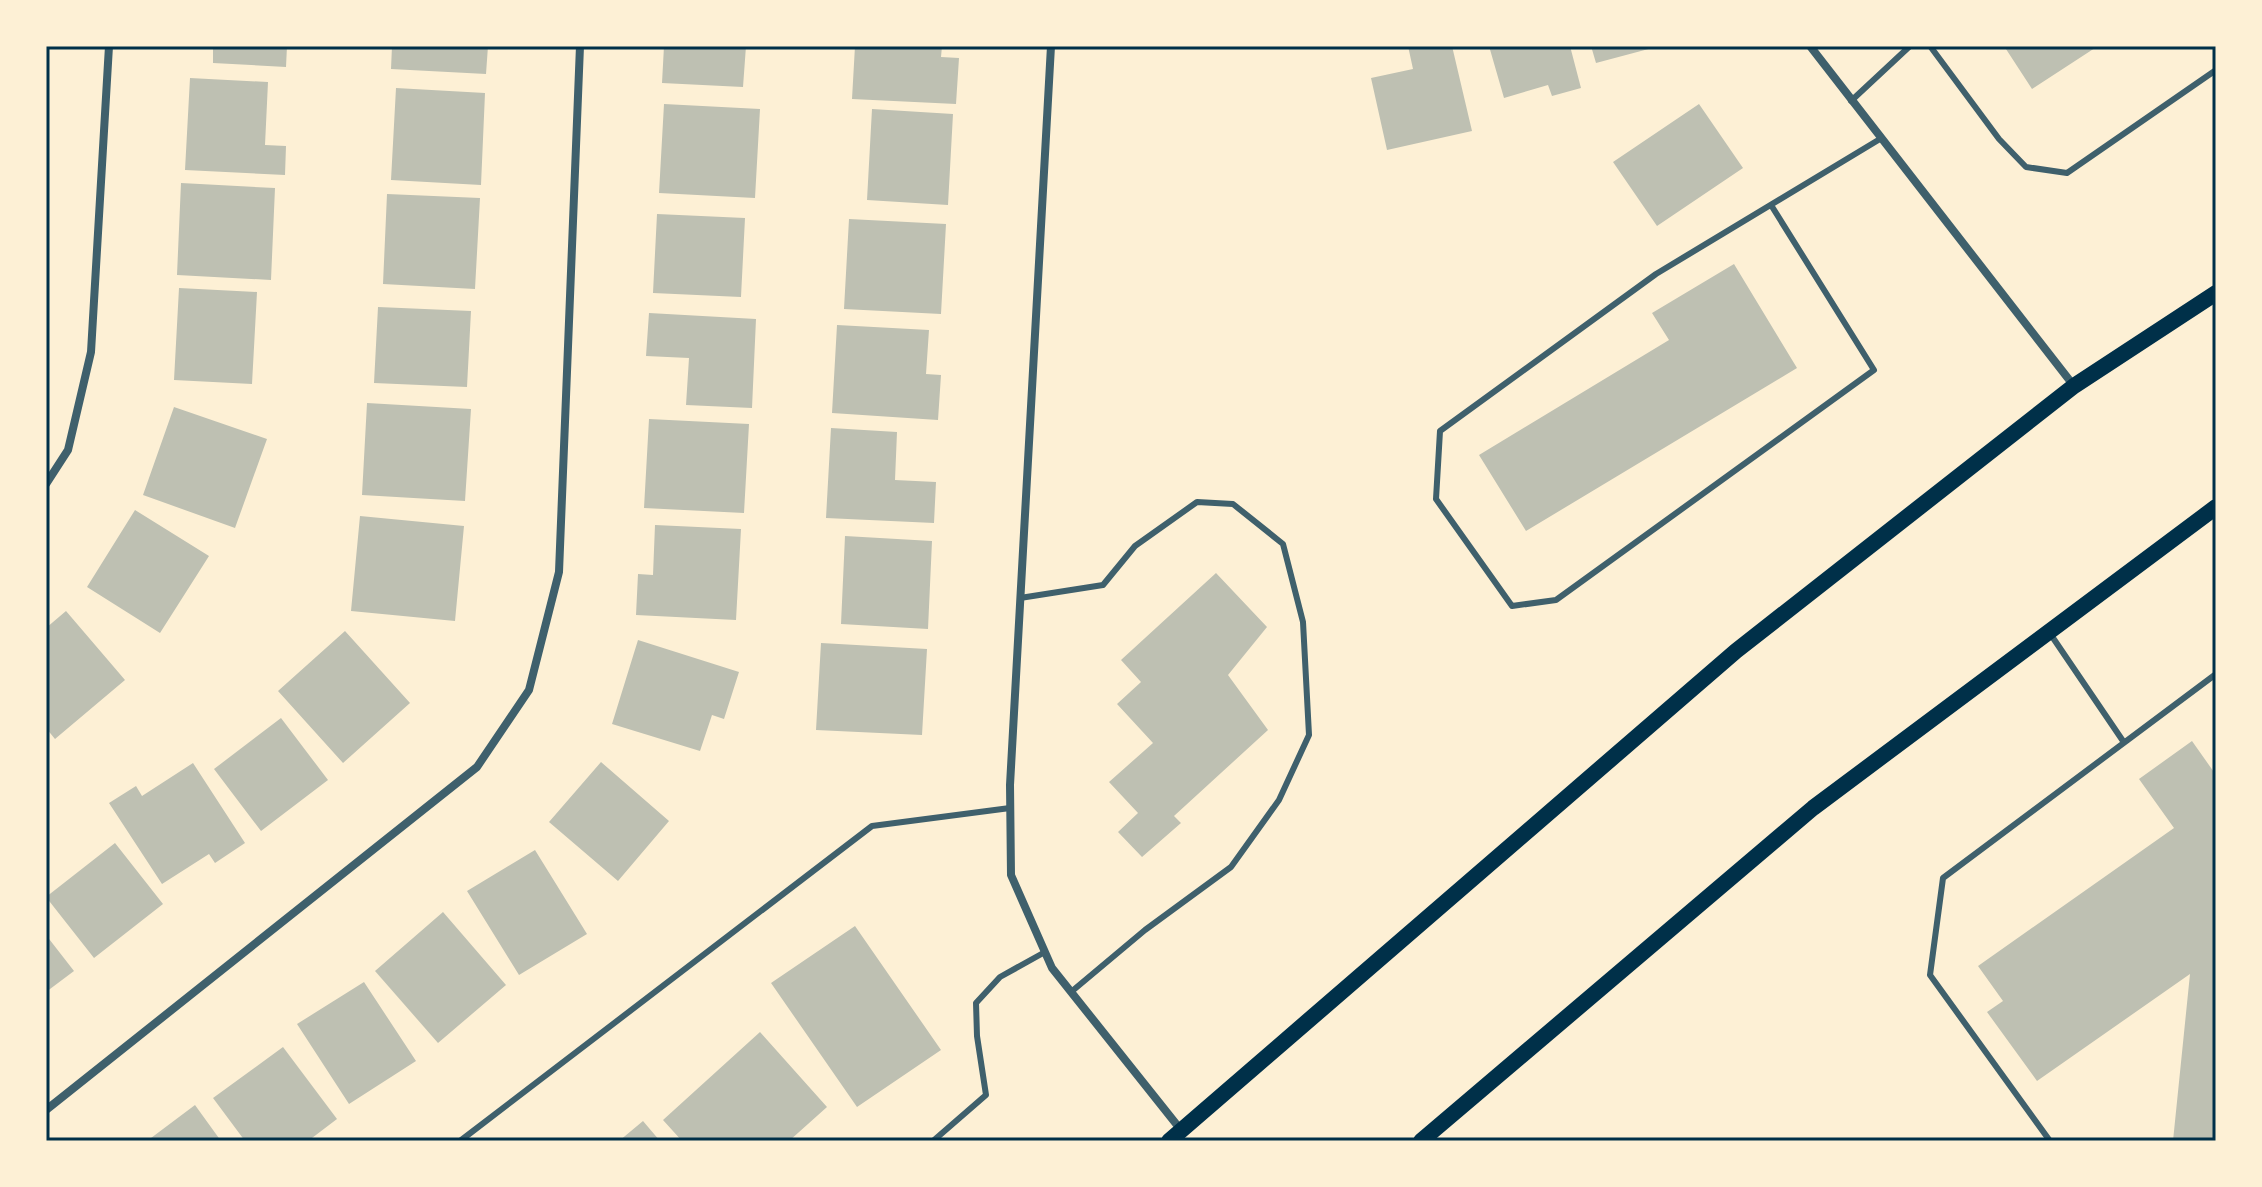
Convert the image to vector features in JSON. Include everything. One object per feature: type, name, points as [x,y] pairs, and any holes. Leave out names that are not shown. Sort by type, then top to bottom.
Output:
[{"type":"main road","points":[[1175,1136],[1736,651],[2074,386],[2216,293]]},
{"type":"main road","points":[[1421,1141],[1813,808],[2216,507]]},
{"type":"street","points":[[46,484],[68,450],[91,352],[109,46]]},
{"type":"street","points":[[46,1110],[477,767],[529,690],[559,572],[580,46]]},
{"type":"street","points":[[1051,46],[1020,598],[1010,808],[1011,875],[1052,968],[1175,1136]]},
{"type":"street","points":[[1810,46],[2074,386]]},
{"type":"lane","points":[[1851,101],[1910,46]]},
{"type":"lane","points":[[1930,46],[1999,139],[2026,167],[2067,173],[2216,70]]},
{"type":"lane","points":[[1771,205],[1874,370],[1556,600],[1512,606],[1436,499],[1440,431],[1656,274],[1880,139]]},
{"type":"lane","points":[[1020,598],[1103,585],[1135,546],[1197,502],[1233,504],[1283,544],[1303,622],[1309,735],[1279,800],[1231,867],[1145,930],[1071,992]]},
{"type":"lane","points":[[2049,632],[2123,741]]},
{"type":"lane","points":[[2050,1141],[1930,975],[1943,878],[2216,674]]},
{"type":"lane","points":[[460,1141],[872,826],[1010,808]]},
{"type":"lane","points":[[933,1141],[986,1095],[977,1036],[976,1003],[1000,977],[1045,952]]},
{"type":"building","points":[[213,46],[287,46],[286,67],[213,63]]},
{"type":"building","points":[[392,46],[488,46],[486,74],[391,69]]},
{"type":"building","points":[[664,46],[746,46],[743,87],[662,83]]},
{"type":"building","points":[[855,46],[942,46],[941,57],[959,58],[956,104],[852,99]]},
{"type":"building","points":[[1408,46],[1452,46],[1472,131],[1387,150],[1371,78],[1413,69]]},
{"type":"building","points":[[1489,46],[1570,46],[1581,88],[1552,96],[1548,85],[1504,98]]},
{"type":"building","points":[[1591,46],[1656,46],[1656,47],[1596,63]]},
{"type":"building","points":[[2004,46],[2098,46],[2032,89]]},
{"type":"building","points":[[190,78],[268,82],[265,145],[286,146],[285,175],[185,170]]},
{"type":"building","points":[[396,88],[485,93],[481,185],[391,180]]},
{"type":"building","points":[[664,104],[760,109],[755,198],[659,193]]},
{"type":"building","points":[[1699,104],[1743,168],[1657,226],[1613,162]]},
{"type":"building","points":[[872,109],[953,114],[948,205],[867,200]]},
{"type":"building","points":[[181,183],[275,188],[271,280],[177,275]]},
{"type":"building","points":[[387,194],[480,198],[475,289],[383,284]]},
{"type":"building","points":[[657,214],[745,218],[741,297],[653,293]]},
{"type":"building","points":[[849,219],[946,224],[941,314],[844,309]]},
{"type":"building","points":[[1734,264],[1797,368],[1526,531],[1479,455],[1669,340],[1652,313]]},
{"type":"building","points":[[179,288],[257,292],[252,384],[174,380]]},
{"type":"building","points":[[378,307],[471,311],[467,387],[374,383]]},
{"type":"building","points":[[649,313],[756,319],[752,408],[686,405],[689,358],[646,356]]},
{"type":"building","points":[[837,325],[929,330],[926,374],[941,375],[938,420],[832,413]]},
{"type":"building","points":[[367,403],[471,409],[465,501],[362,495]]},
{"type":"building","points":[[174,407],[267,439],[235,528],[143,495]]},
{"type":"building","points":[[649,419],[749,424],[744,513],[644,508]]},
{"type":"building","points":[[831,428],[897,432],[895,480],[936,482],[934,523],[826,518]]},
{"type":"building","points":[[135,510],[209,556],[160,633],[87,587]]},
{"type":"building","points":[[360,516],[464,526],[455,621],[351,611]]},
{"type":"building","points":[[655,525],[741,529],[736,620],[636,615],[638,574],[653,575]]},
{"type":"building","points":[[845,536],[932,541],[928,629],[841,624]]},
{"type":"building","points":[[1216,573],[1267,627],[1228,675],[1268,730],[1174,816],[1181,823],[1142,857],[1118,832],[1138,813],[1109,782],[1153,743],[1117,704],[1141,682],[1121,660]]},
{"type":"building","points":[[66,611],[125,680],[55,739],[46,728],[46,628]]},
{"type":"building","points":[[345,631],[410,703],[343,763],[278,691]]},
{"type":"building","points":[[638,640],[739,672],[724,719],[712,715],[700,751],[612,724]]},
{"type":"building","points":[[821,643],[927,649],[922,735],[816,730]]},
{"type":"building","points":[[281,718],[328,780],[261,831],[214,769]]},
{"type":"building","points":[[2192,741],[2216,775],[2216,1141],[2173,1141],[2190,974],[2037,1081],[1987,1012],[2003,1001],[1978,966],[2174,828],[2139,779]]},
{"type":"building","points":[[601,762],[669,821],[618,881],[549,822]]},
{"type":"building","points":[[193,763],[245,843],[215,863],[209,854],[162,884],[109,803],[136,786],[142,796]]},
{"type":"building","points":[[115,843],[163,904],[94,958],[46,897]]},
{"type":"building","points":[[535,850],[587,934],[519,975],[467,891]]},
{"type":"building","points":[[443,912],[506,985],[438,1043],[375,971]]},
{"type":"building","points":[[855,926],[941,1050],[857,1107],[771,983]]},
{"type":"building","points":[[46,935],[74,971],[46,992]]},
{"type":"building","points":[[364,982],[416,1061],[349,1104],[297,1024]]},
{"type":"building","points":[[760,1032],[827,1107],[789,1141],[682,1141],[663,1120]]},
{"type":"building","points":[[283,1047],[337,1119],[308,1141],[245,1141],[213,1098]]},
{"type":"building","points":[[195,1105],[221,1141],[147,1141]]},
{"type":"building","points":[[643,1121],[660,1141],[619,1141]]}]
